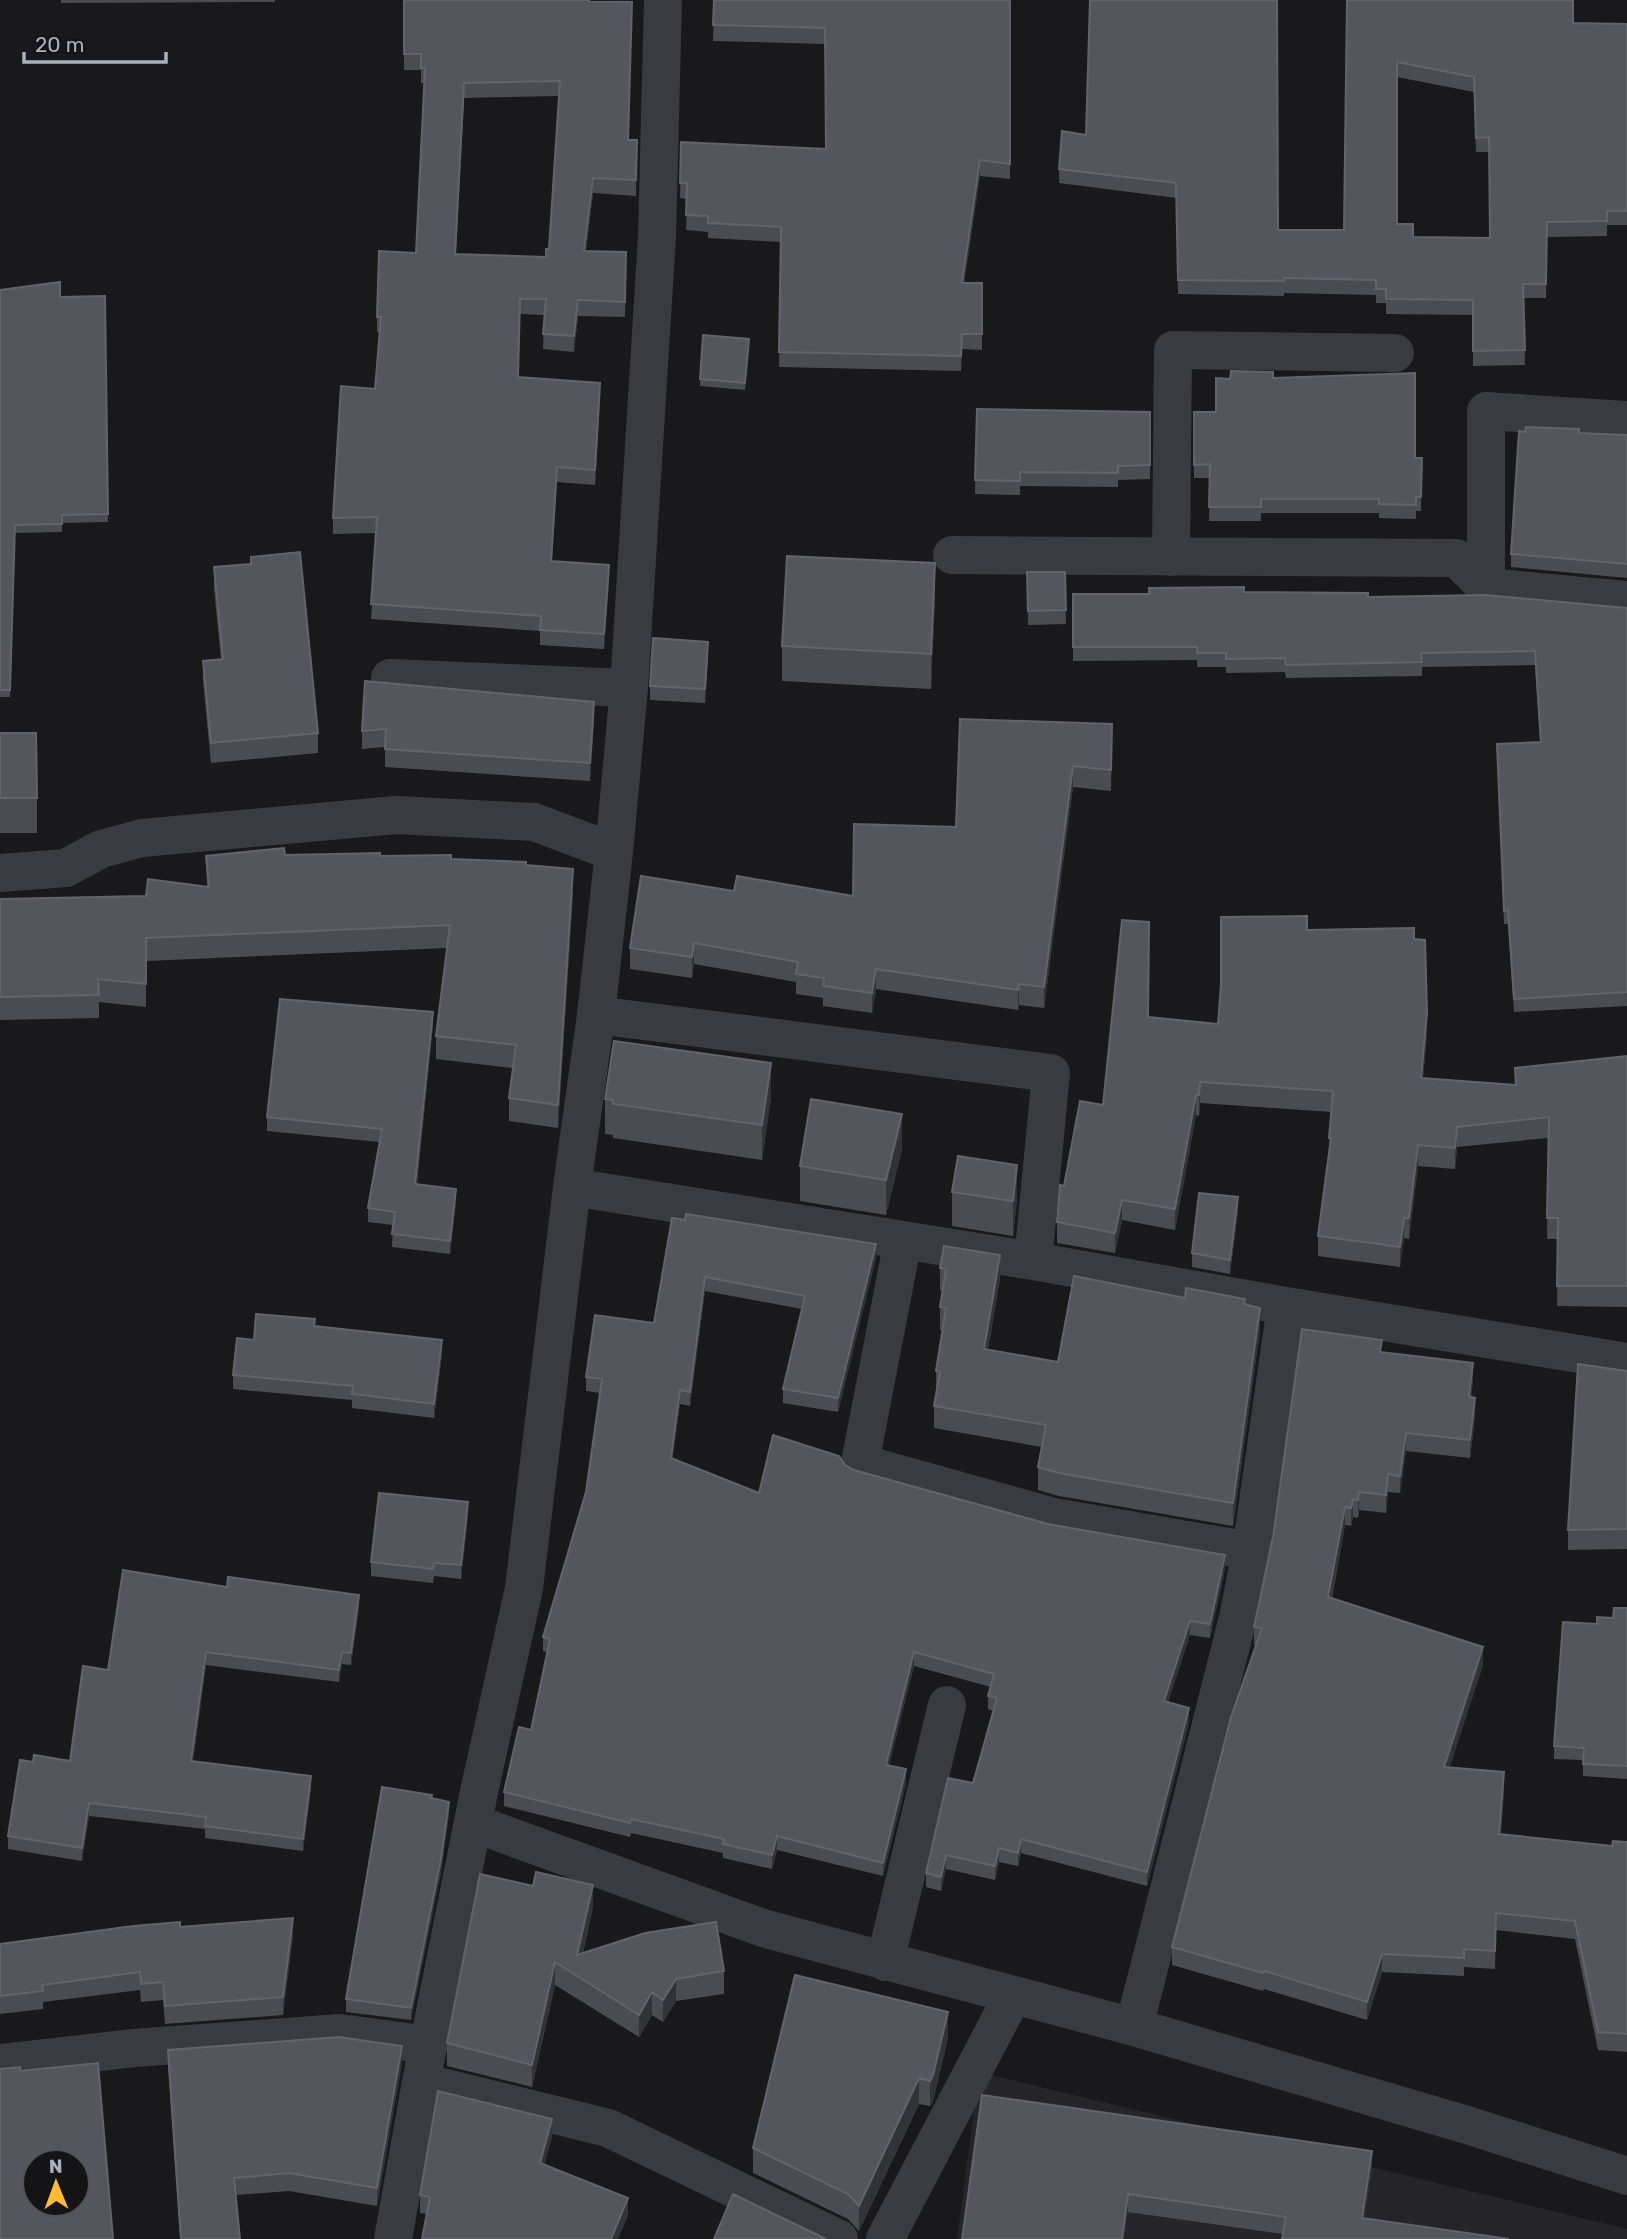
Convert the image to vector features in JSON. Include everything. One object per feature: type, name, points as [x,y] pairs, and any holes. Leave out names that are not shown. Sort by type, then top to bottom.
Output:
[{"type":"street","points":[[393,2239],[473,1823],[524,1588],[572,1187],[596,1015],[629,688],[657,236],[663,0]]},
{"type":"street","points":[[1171,557],[1173,350],[1395,353]]},
{"type":"street","points":[[1486,587],[1486,411],[1627,420]]},
{"type":"street","points":[[952,555],[1456,558],[1486,587],[1627,600]]},
{"type":"street","points":[[390,678],[629,688]]},
{"type":"street","points":[[0,873],[66,868],[101,849],[142,838],[396,815],[534,822],[614,852]]},
{"type":"street","points":[[596,1015],[1051,1073],[1033,1261]]},
{"type":"street","points":[[572,1187],[1033,1261],[1627,1362]]},
{"type":"street","points":[[903,1240],[860,1464],[1054,1517],[1251,1551]]},
{"type":"street","points":[[1134,2027],[1237,1618],[1251,1551],[1286,1306]]},
{"type":"street","points":[[885,1962],[947,1705]]},
{"type":"street","points":[[473,1823],[763,1928],[1134,2027],[1467,2125],[1627,2176]]},
{"type":"street","points":[[884,2239],[1013,1995]]},
{"type":"street","points":[[0,2063],[134,2048],[340,2033],[608,2128],[839,2239]]},
{"type":"shaded area","points":[[979,2072],[1627,2229],[1627,2239],[957,2239]]},
{"type":"building","points":[[404,0],[632,2],[628,140],[637,140],[636,180],[593,178],[584,251],[626,252],[625,302],[578,300],[574,336],[543,334],[546,299],[520,299],[518,377],[600,383],[595,470],[557,467],[551,561],[609,565],[604,634],[540,630],[541,616],[371,604],[377,517],[333,518],[341,386],[375,389],[381,317],[377,317],[379,251],[416,253],[425,68],[421,68],[421,54],[404,54]],"holes":[[[560,81],[549,249],[546,249],[546,257],[455,254],[464,83]]]},
{"type":"building","points":[[714,0],[1010,0],[1010,164],[980,160],[962,283],[982,283],[982,334],[962,334],[961,356],[779,352],[781,227],[708,223],[708,216],[686,215],[687,183],[680,183],[681,142],[826,149],[825,28],[713,25]]},
{"type":"building","points":[[1090,0],[1277,0],[1278,230],[1344,230],[1347,0],[1573,0],[1573,23],[1627,24],[1627,211],[1607,211],[1607,221],[1547,222],[1546,284],[1523,284],[1525,350],[1473,351],[1473,300],[1386,299],[1386,289],[1376,289],[1376,280],[1178,280],[1176,183],[1059,169],[1062,131],[1086,135]],"holes":[[[1397,62],[1474,77],[1476,138],[1489,137],[1490,238],[1413,237],[1413,224],[1397,224]]]},
{"type":"building","points":[[60,282],[60,297],[105,296],[108,514],[62,515],[62,524],[15,525],[10,690],[0,690],[0,290]]},
{"type":"building","points":[[703,335],[749,339],[745,383],[700,379]]},
{"type":"building","points":[[1231,371],[1273,372],[1273,378],[1415,373],[1415,458],[1422,458],[1421,497],[1416,497],[1416,505],[1379,504],[1379,499],[1261,499],[1261,507],[1209,507],[1210,464],[1194,465],[1194,412],[1216,412],[1216,378],[1230,379]]},
{"type":"building","points":[[977,409],[1150,412],[1150,465],[1118,466],[1118,473],[1020,472],[1020,481],[975,480]]},
{"type":"building","points":[[1526,427],[1579,429],[1579,433],[1627,435],[1627,564],[1511,554],[1519,431],[1525,432]]},
{"type":"building","points":[[300,552],[318,733],[211,743],[203,661],[223,659],[214,567],[251,564],[251,557]]},
{"type":"building","points":[[787,556],[935,563],[931,654],[782,646]]},
{"type":"building","points":[[1027,572],[1065,572],[1066,610],[1028,611]]},
{"type":"building","points":[[1244,587],[1244,592],[1368,593],[1368,597],[1485,595],[1627,608],[1627,992],[1514,999],[1508,910],[1504,911],[1497,744],[1541,742],[1535,651],[1421,653],[1422,662],[1286,665],[1285,658],[1226,659],[1226,653],[1197,653],[1197,647],[1073,647],[1073,594],[1149,594],[1149,588]]},
{"type":"building","points":[[653,638],[708,642],[705,689],[650,686]]},
{"type":"building","points":[[365,681],[594,702],[590,763],[385,749],[386,729],[362,731]]},
{"type":"building","points":[[960,719],[1112,724],[1111,770],[1073,766],[1044,987],[1019,984],[1018,990],[876,969],[872,993],[823,986],[824,978],[796,974],[798,962],[694,943],[692,957],[630,948],[641,876],[734,891],[737,876],[853,896],[854,824],[956,827]]},
{"type":"building","points":[[0,733],[36,733],[37,798],[0,798]]},
{"type":"building","points":[[284,848],[285,855],[451,855],[451,859],[526,862],[526,865],[573,869],[558,1105],[509,1098],[516,1045],[436,1036],[450,925],[146,938],[146,984],[98,979],[99,995],[0,997],[0,899],[146,896],[148,879],[209,887],[206,856]]},
{"type":"building","points":[[1307,916],[1307,930],[1414,928],[1414,939],[1425,940],[1427,1013],[1421,1078],[1516,1085],[1515,1068],[1627,1056],[1627,1286],[1557,1286],[1558,1218],[1547,1218],[1549,1117],[1457,1127],[1455,1148],[1418,1145],[1409,1218],[1404,1218],[1400,1247],[1318,1236],[1331,1138],[1333,1091],[1200,1082],[1175,1209],[1122,1200],[1115,1233],[1057,1222],[1060,1185],[1064,1186],[1080,1101],[1103,1105],[1122,920],[1149,922],[1148,1017],[1218,1024],[1221,917]]},
{"type":"building","points":[[280,999],[433,1012],[415,1184],[456,1189],[450,1241],[392,1234],[395,1212],[368,1208],[382,1129],[267,1117]]},
{"type":"building","points":[[614,1041],[771,1063],[762,1125],[613,1104],[613,1100],[605,1099]]},
{"type":"building","points":[[811,1099],[902,1114],[886,1180],[800,1166]]},
{"type":"building","points":[[958,1156],[1017,1165],[1013,1201],[952,1192]]},
{"type":"building","points":[[1199,1193],[1238,1197],[1230,1260],[1192,1253]]},
{"type":"building","points":[[686,1214],[876,1244],[838,1398],[783,1389],[805,1296],[705,1277],[690,1392],[680,1390],[671,1458],[759,1493],[773,1435],[839,1456],[845,1465],[854,1470],[1048,1524],[1225,1555],[1210,1624],[1190,1621],[1164,1701],[1189,1708],[1147,1872],[1021,1839],[1018,1853],[999,1848],[995,1866],[946,1855],[941,1877],[926,1873],[948,1778],[973,1783],[997,1698],[988,1696],[994,1674],[914,1652],[886,1765],[906,1769],[883,1863],[777,1836],[772,1855],[723,1844],[724,1839],[631,1819],[630,1823],[504,1792],[519,1727],[531,1730],[550,1639],[543,1637],[586,1492],[602,1379],[586,1377],[595,1315],[654,1323],[672,1218],[685,1220]]},
{"type":"building","points":[[944,1246],[1000,1255],[984,1349],[1058,1362],[1074,1276],[1185,1298],[1186,1288],[1245,1299],[1244,1304],[1260,1308],[1233,1503],[1038,1467],[1046,1425],[934,1406],[940,1372],[936,1371],[946,1308],[940,1307],[946,1269],[940,1268]]},
{"type":"building","points":[[256,1314],[315,1319],[314,1326],[442,1340],[434,1404],[352,1394],[353,1386],[233,1375],[237,1338],[254,1340]]},
{"type":"building","points":[[1302,1329],[1382,1340],[1380,1352],[1473,1363],[1469,1396],[1475,1398],[1470,1440],[1406,1433],[1400,1476],[1388,1474],[1386,1495],[1359,1492],[1358,1500],[1353,1499],[1351,1508],[1345,1507],[1328,1597],[1483,1647],[1444,1767],[1504,1772],[1499,1834],[1612,1846],[1613,1841],[1627,1842],[1627,2034],[1598,2032],[1575,1921],[1496,1913],[1495,1951],[1464,1949],[1464,1958],[1382,1954],[1367,2002],[1172,1947],[1231,1717],[1262,1628],[1254,1627],[1273,1537]]},
{"type":"building","points":[[1578,1364],[1627,1371],[1627,1529],[1568,1530]]},
{"type":"building","points":[[379,1493],[468,1502],[461,1565],[434,1563],[433,1569],[371,1562]]},
{"type":"building","points":[[123,1570],[227,1587],[228,1577],[359,1595],[351,1653],[342,1652],[339,1670],[206,1652],[191,1761],[311,1776],[303,1839],[205,1826],[206,1817],[89,1803],[82,1848],[8,1836],[20,1760],[33,1762],[34,1755],[70,1761],[83,1666],[108,1670]]},
{"type":"building","points":[[1614,1608],[1627,1608],[1627,1766],[1583,1764],[1584,1748],[1554,1746],[1563,1622],[1597,1624],[1597,1617],[1613,1618]]},
{"type":"building","points":[[382,1787],[432,1795],[431,1798],[449,1802],[441,1859],[411,2008],[346,1999]]},
{"type":"building","points":[[536,1872],[593,1885],[577,1955],[645,1933],[716,1922],[724,1971],[676,1979],[663,2000],[652,1992],[639,2015],[555,1962],[532,2065],[447,2043],[480,1874],[533,1886]]},
{"type":"building","points":[[293,1918],[283,1997],[165,2006],[163,1982],[141,1984],[140,1972],[42,1985],[43,1991],[0,1996],[0,1944],[133,1926],[180,1922],[180,1927]]},
{"type":"building","points":[[795,1975],[948,2012],[933,2075],[930,2081],[919,2078],[859,2206],[848,2194],[753,2148]]},
{"type":"building","points":[[339,2037],[402,2046],[377,2188],[289,2173],[234,2178],[240,2239],[181,2239],[168,2050]]},
{"type":"building","points":[[98,2063],[113,2239],[0,2239],[0,2069],[20,2067],[20,2071]]},
{"type":"building","points":[[438,2091],[552,2119],[540,2163],[628,2198],[611,2239],[422,2239],[430,2197],[420,2195]]},
{"type":"building","points":[[982,2095],[1372,2151],[1362,2218],[1509,2239],[1282,2239],[1286,2217],[1128,2194],[1122,2239],[962,2239]]},
{"type":"building","points":[[733,2194],[826,2239],[714,2239]]}]
